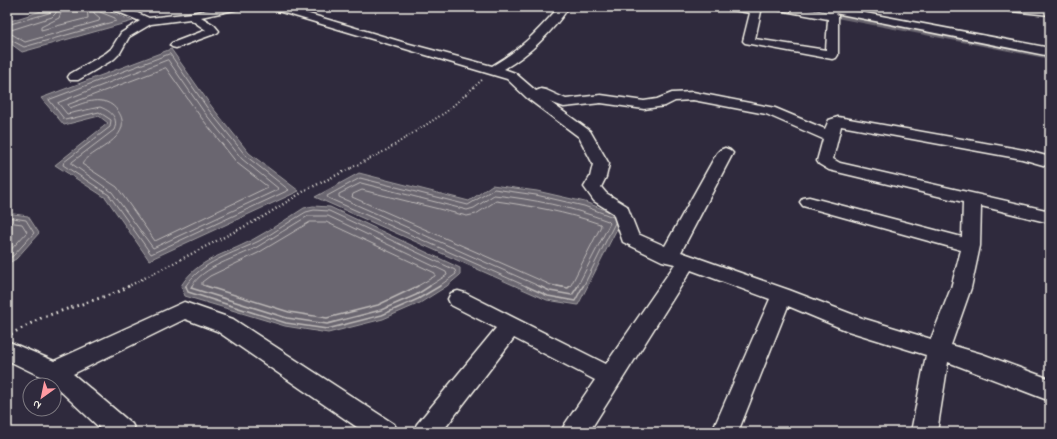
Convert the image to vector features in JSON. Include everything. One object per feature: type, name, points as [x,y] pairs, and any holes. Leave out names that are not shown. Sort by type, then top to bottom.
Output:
[{"type":"street","points":[[115,7],[148,21]]},
{"type":"street","points":[[74,77],[110,56],[116,51],[125,36],[148,21],[192,16],[235,7]]},
{"type":"street","points":[[275,7],[524,80],[538,92],[564,102],[601,100],[644,105],[660,103],[672,97],[693,96],[770,111],[831,137]]},
{"type":"street","points":[[502,73],[513,59],[540,36],[564,7]]},
{"type":"street","points":[[732,7],[757,9],[749,41],[832,55],[836,14]]},
{"type":"street","points":[[779,7],[836,14],[902,18],[972,36],[1050,52]]},
{"type":"street","points":[[818,7],[836,14]]},
{"type":"street","points":[[1002,7],[1050,12]]},
{"type":"street","points":[[176,45],[213,31],[210,27],[192,16]]},
{"type":"street","points":[[964,25],[972,36]]},
{"type":"street","points":[[502,73],[585,134],[601,164],[598,177],[592,187],[600,197],[621,210],[630,238],[678,258],[782,295],[856,325],[974,361],[1050,390]]},
{"type":"street","points":[[1050,162],[1024,155],[838,121],[834,123],[825,161],[828,164],[972,200],[1050,217]]},
{"type":"street","points":[[574,432],[610,377],[678,258],[725,153]]},
{"type":"street","points":[[924,432],[938,350],[960,288],[971,246],[972,200]]},
{"type":"street","points":[[809,202],[971,246]]},
{"type":"street","points":[[725,432],[782,295]]},
{"type":"street","points":[[458,299],[610,377]]},
{"type":"street","points":[[54,372],[184,310],[225,325],[386,432]]},
{"type":"street","points":[[426,432],[478,369],[510,326]]},
{"type":"street","points":[[7,350],[54,372],[123,432]]},
{"type":"path","points":[[7,336],[43,318],[118,292],[261,218],[324,180],[385,151],[446,112],[502,73]]},
{"type":"water","points":[[54,7],[98,7],[133,21],[22,52],[7,41],[7,22]]},
{"type":"water","points":[[171,49],[212,107],[249,153],[299,191],[149,260],[106,198],[55,165],[108,123],[99,116],[64,125],[41,98]]},
{"type":"water","points":[[359,173],[469,201],[492,185],[537,191],[585,202],[623,217],[578,305],[547,300],[315,197]]},
{"type":"water","points":[[313,206],[330,207],[460,268],[460,275],[447,286],[420,303],[383,319],[328,333],[285,326],[185,296],[181,286],[195,270],[203,264],[212,258],[252,240],[304,208]]},
{"type":"water","points":[[7,213],[28,216],[39,233],[16,259],[7,264]]},
{"type":"waterway","points":[[795,7],[1050,56]]}]
